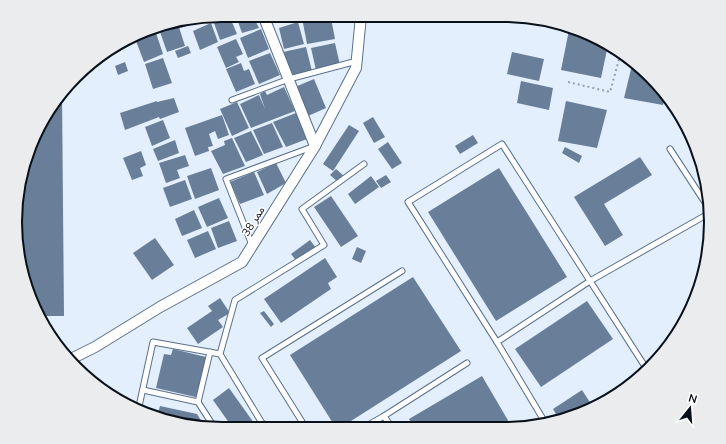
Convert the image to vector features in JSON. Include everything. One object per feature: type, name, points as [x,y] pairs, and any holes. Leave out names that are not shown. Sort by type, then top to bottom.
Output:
[{"type":"street","points":[[266,22],[315,146]]},
{"type":"street","name":"ممر 38","points":[[75,357],[95,347],[160,307],[242,262],[315,146],[356,68],[361,22]]},
{"type":"lane","points":[[232,100],[289,79],[357,61]]},
{"type":"lane","points":[[542,418],[497,342],[408,202],[502,144],[644,364]]},
{"type":"lane","points":[[252,245],[226,179],[315,146]]},
{"type":"lane","points":[[670,148],[702,198]]},
{"type":"lane","points":[[262,422],[220,354],[235,300],[324,245],[302,209],[364,164]]},
{"type":"lane","points":[[497,342],[590,281],[704,216]]},
{"type":"lane","points":[[302,422],[262,358],[402,271]]},
{"type":"lane","points":[[140,404],[153,342],[220,354]]},
{"type":"lane","points":[[198,402],[210,352]]},
{"type":"lane","points":[[373,422],[467,363]]},
{"type":"lane","points":[[143,390],[198,402],[211,422]]},
{"type":"lane","points":[[384,416],[388,422]]},
{"type":"path","points":[[568,82],[610,92],[619,59]]},
{"type":"shaded area","points":[[209,22],[517,22],[556,29],[581,37],[626,63],[663,100],[677,122],[689,145],[697,170],[704,209],[704,235],[697,274],[689,299],[663,344],[626,381],[604,395],[581,407],[556,415],[517,422],[209,422],[170,415],[145,407],[100,381],[63,344],[37,299],[29,274],[22,235],[22,209],[29,170],[37,145],[63,100],[100,63],[145,37],[170,29]]},
{"type":"building","points":[[232,22],[237,34],[220,40],[214,23]]},
{"type":"building","points":[[238,22],[256,22],[259,28],[242,33]]},
{"type":"building","points":[[298,22],[304,44],[284,49],[279,28]]},
{"type":"building","points":[[332,22],[335,39],[307,44],[303,23]]},
{"type":"building","points":[[211,23],[218,42],[200,50],[193,31]]},
{"type":"building","points":[[179,27],[185,46],[167,52],[160,32]]},
{"type":"building","points":[[261,29],[269,49],[248,58],[240,38]]},
{"type":"building","points":[[568,33],[581,37],[607,51],[601,78],[561,70]]},
{"type":"building","points":[[156,34],[163,54],[144,62],[136,42]]},
{"type":"building","points":[[236,39],[243,54],[236,57],[239,62],[226,68],[217,47]]},
{"type":"building","points":[[335,43],[340,65],[316,70],[311,48]]},
{"type":"building","points":[[188,46],[191,53],[178,58],[175,51]]},
{"type":"building","points":[[306,47],[312,71],[291,75],[283,52]]},
{"type":"building","points":[[512,52],[544,59],[539,81],[507,74]]},
{"type":"building","points":[[270,53],[280,75],[259,84],[249,61]]},
{"type":"building","points":[[163,58],[172,83],[153,89],[145,64]]},
{"type":"building","points":[[125,62],[128,71],[118,75],[115,66]]},
{"type":"building","points":[[241,63],[244,71],[249,69],[255,84],[236,92],[226,69]]},
{"type":"building","points":[[631,68],[664,101],[663,105],[624,98]]},
{"type":"building","points":[[314,79],[326,108],[308,116],[295,87]]},
{"type":"building","points":[[521,81],[553,88],[549,110],[517,103]]},
{"type":"building","points":[[284,87],[295,111],[251,128],[240,104],[259,95],[265,109],[260,94],[265,91],[267,95]]},
{"type":"building","points":[[174,98],[179,112],[160,119],[159,117],[125,130],[120,113],[157,101]]},
{"type":"building","points":[[62,101],[64,316],[46,316],[37,299],[29,274],[22,235],[22,209],[29,170],[37,145]]},
{"type":"building","points":[[566,101],[607,110],[597,148],[558,141]]},
{"type":"building","points":[[237,102],[249,128],[232,136],[220,109]]},
{"type":"building","points":[[296,113],[307,139],[286,147],[273,122]]},
{"type":"building","points":[[222,115],[229,135],[218,139],[215,131],[209,134],[213,146],[208,147],[209,151],[195,156],[185,128]]},
{"type":"building","points":[[373,117],[385,137],[374,143],[363,123]]},
{"type":"building","points":[[163,120],[170,138],[152,146],[145,127]]},
{"type":"building","points":[[272,123],[283,147],[264,154],[253,130]]},
{"type":"building","points":[[349,125],[359,131],[333,171],[323,164]]},
{"type":"building","points":[[251,131],[263,155],[246,162],[234,138]]},
{"type":"building","points":[[473,135],[478,143],[460,154],[455,146]]},
{"type":"building","points":[[232,138],[245,166],[223,174],[211,151],[225,145],[224,141]]},
{"type":"building","points":[[175,140],[179,153],[158,161],[153,149]]},
{"type":"building","points":[[388,142],[402,163],[392,169],[378,149]]},
{"type":"building","points":[[565,147],[582,156],[579,163],[562,153]]},
{"type":"building","points":[[141,151],[146,165],[140,168],[143,176],[132,180],[123,158]]},
{"type":"building","points":[[185,155],[189,166],[177,170],[180,178],[166,183],[159,163]]},
{"type":"building","points":[[640,157],[652,175],[604,204],[623,235],[605,246],[574,197]]},
{"type":"building","points":[[276,163],[286,183],[267,194],[257,172]]},
{"type":"building","points":[[211,168],[219,190],[195,199],[187,176]]},
{"type":"building","points":[[499,168],[567,277],[496,321],[428,212]]},
{"type":"building","points":[[336,169],[345,177],[339,183],[330,175]]},
{"type":"building","points":[[254,172],[264,195],[240,204],[230,182]]},
{"type":"building","points":[[386,175],[391,182],[381,188],[376,181]]},
{"type":"building","points":[[371,176],[379,187],[355,204],[348,194]]},
{"type":"building","points":[[185,180],[192,199],[170,207],[163,188]]},
{"type":"building","points":[[331,196],[358,236],[341,247],[314,207]]},
{"type":"building","points":[[219,198],[228,218],[207,227],[198,207]]},
{"type":"building","points":[[194,210],[202,228],[182,236],[175,219]]},
{"type":"building","points":[[229,221],[237,241],[218,248],[211,228]]},
{"type":"building","points":[[208,231],[216,249],[195,258],[187,240]]},
{"type":"building","points":[[155,238],[174,265],[152,280],[133,253]]},
{"type":"building","points":[[310,240],[316,248],[298,263],[291,254]]},
{"type":"building","points":[[357,247],[366,251],[361,263],[352,259]]},
{"type":"building","points":[[325,258],[337,277],[328,283],[331,289],[281,323],[264,299]]},
{"type":"building","points":[[413,277],[461,351],[349,422],[332,422],[290,355]]},
{"type":"building","points":[[220,298],[230,313],[218,320],[223,327],[198,344],[187,328],[212,311],[208,306]]},
{"type":"building","points":[[587,301],[613,339],[541,387],[515,349]]},
{"type":"building","points":[[264,311],[274,324],[271,327],[260,313]]},
{"type":"building","points":[[173,349],[210,358],[200,398],[156,388],[164,354],[171,355]]},
{"type":"building","points":[[482,376],[509,422],[411,422],[409,419]]},
{"type":"building","points":[[229,388],[253,422],[228,422],[213,400]]},
{"type":"building","points":[[582,390],[590,402],[581,407],[556,415],[553,409]]},
{"type":"building","points":[[160,406],[197,414],[201,421],[183,418],[159,411]]}]
